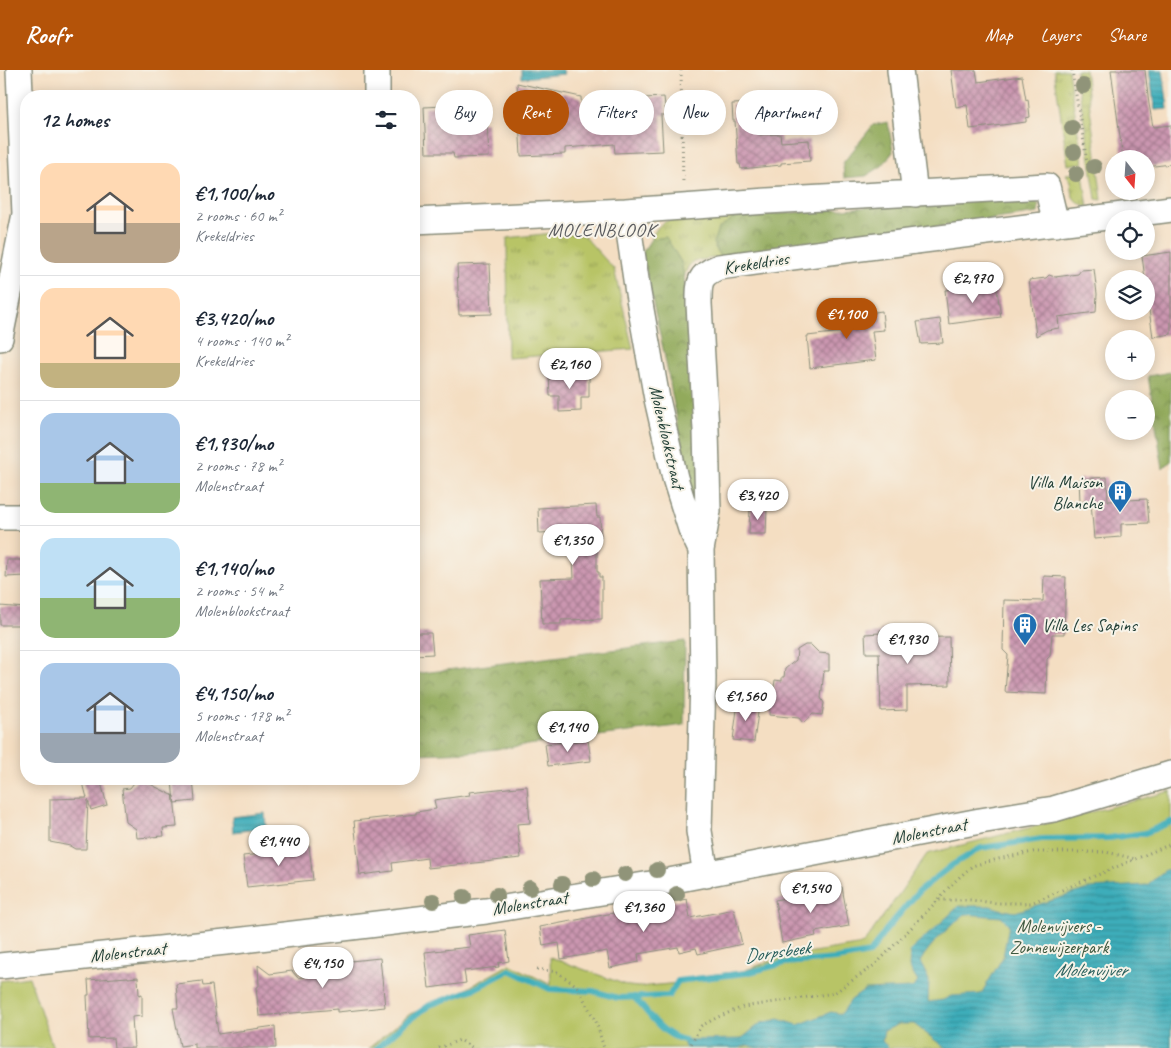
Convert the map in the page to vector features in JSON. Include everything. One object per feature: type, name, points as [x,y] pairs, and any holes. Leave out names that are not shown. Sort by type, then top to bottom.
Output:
[{"type":"street","points":[[19,70],[20,91]]},
{"type":"street","points":[[377,70],[377,90]]},
{"type":"street","points":[[900,70],[915,194]]},
{"type":"street","points":[[420,221],[626,211],[767,201],[1047,186],[1056,224]]},
{"type":"street","name":"Krekeldries","points":[[701,550],[708,512],[699,284],[708,272],[719,267],[1171,208]]},
{"type":"street","name":"Molenblookstraat","points":[[626,211],[638,293],[657,398],[676,478],[691,529],[701,550],[702,678],[699,831],[706,875]]},
{"type":"street","points":[[0,338],[20,243]]},
{"type":"street","points":[[0,517],[20,516]]},
{"type":"street","name":"Molenstraat","points":[[0,966],[235,941],[486,911],[706,875],[980,821],[1054,809],[1171,774]]},
{"type":"path","points":[[681,70],[684,188]]},
{"type":"path","points":[[1072,70],[1088,168]]},
{"type":"path","points":[[938,900],[1031,903],[1171,844]]},
{"type":"path","points":[[689,1048],[701,1026],[743,1007],[834,993],[876,964],[953,883],[972,866],[998,858],[1033,852],[1106,852],[1137,859]]},
{"type":"path","points":[[537,969],[557,972],[577,986],[596,1022],[604,1048]]},
{"type":"path","points":[[439,1048],[460,1040],[473,1048]]},
{"type":"green space","points":[[1054,70],[1068,70],[1083,163],[1068,165]]},
{"type":"green space","points":[[1076,70],[1085,70],[1102,200],[1096,199]]},
{"type":"green space","points":[[888,122],[893,152],[882,166],[866,176],[844,178],[843,163],[873,125]]},
{"type":"green space","points":[[1083,173],[1088,208],[1077,202],[1073,197],[1071,181],[1066,174]]},
{"type":"green space","points":[[1017,196],[1033,198],[1039,206],[1038,213],[720,257],[713,243],[718,229],[735,217]]},
{"type":"green space","points":[[698,217],[735,217],[718,229],[713,243],[720,257],[693,261],[684,276],[681,262],[666,238],[651,239],[659,226],[669,220]]},
{"type":"green space","points":[[553,233],[583,235],[614,269],[633,349],[508,358],[507,238]]},
{"type":"green space","points":[[666,237],[681,262],[684,276],[703,492],[694,507],[642,253],[651,239]]},
{"type":"green space","points":[[1171,372],[1171,461],[1163,469],[1155,419],[1155,390],[1150,390],[1149,380],[1155,380],[1155,375]]},
{"type":"green space","points":[[685,641],[684,725],[472,752],[420,754],[420,673]]},
{"type":"green space","name":"Molenvijvers - Zonnewijzerpark","points":[[1171,791],[1171,1048],[369,1048],[410,1014],[455,996],[510,964],[551,985],[550,957],[629,986],[638,987],[679,983],[709,975],[743,971],[782,957],[863,944],[927,854]]},
{"type":"green space","points":[[29,977],[53,1048],[0,1048],[0,981]]},
{"type":"water","points":[[522,70],[563,70],[564,74],[522,78]]},
{"type":"water","points":[[1149,70],[1163,70],[1168,109],[1155,110]]},
{"type":"water","points":[[265,813],[266,828],[233,832],[232,817]]},
{"type":"water","name":"Molenvijver","points":[[1171,869],[1171,1048],[945,1048],[914,1024],[899,1024],[884,1031],[882,1041],[889,1048],[757,1048],[748,1045],[739,1048],[686,1048],[684,1045],[684,1040],[741,1039],[761,1023],[779,1019],[798,1025],[831,1012],[841,1014],[851,1000],[865,990],[912,988],[918,982],[909,967],[910,951],[959,906],[990,906],[1015,912],[1091,888],[1147,885],[1165,870]],"holes":[[[965,914],[1001,917],[1009,925],[1003,957],[981,994],[951,996],[943,1000],[928,1002],[929,980],[920,962],[934,943]]]},
{"type":"building","points":[[951,70],[976,70],[978,82],[1022,76],[1030,117],[1026,118],[1026,122],[970,129],[967,105],[956,107]]},
{"type":"building","points":[[1111,70],[1145,70],[1153,127],[1171,125],[1171,164],[1155,166],[1155,150],[1122,150]]},
{"type":"building","points":[[517,83],[549,90],[517,90]]},
{"type":"building","points":[[569,94],[579,97],[579,135],[654,135],[654,98],[664,97],[664,115],[661,115],[663,151],[615,153],[614,144],[565,148],[565,154],[521,156],[520,135],[569,135]]},
{"type":"building","points":[[732,104],[736,104],[736,135],[780,135],[781,142],[809,140],[810,161],[741,169],[740,164],[738,164]]},
{"type":"building","points":[[435,106],[435,135],[488,135],[489,157],[454,158],[453,153],[426,153],[424,107]]},
{"type":"building","points":[[1171,252],[1171,334],[1155,337],[1155,330],[1152,330],[1151,320],[1155,320],[1155,270],[1144,270],[1143,260],[1155,260],[1155,254]]},
{"type":"building","points":[[490,264],[492,314],[459,315],[457,265]]},
{"type":"building","points":[[1094,269],[1097,294],[1096,312],[1058,317],[1059,328],[1047,330],[1036,336],[1029,280],[1046,278],[1049,275],[1055,277],[1078,274],[1081,270]]},
{"type":"building","points":[[996,283],[1001,317],[949,324],[945,290]]},
{"type":"building","points":[[868,307],[868,313],[882,311],[884,330],[872,331],[876,360],[810,368],[807,336],[843,332],[840,311]]},
{"type":"building","points":[[940,319],[943,343],[921,344],[917,322]]},
{"type":"building","points":[[549,374],[589,374],[589,397],[581,397],[581,411],[559,412],[559,396],[550,396]]},
{"type":"building","name":"Villa Maison Blanche","points":[[1107,477],[1108,501],[1147,499],[1149,523],[1121,524],[1121,537],[1094,539],[1091,502],[1080,502],[1079,479]]},
{"type":"building","points":[[596,505],[597,517],[600,517],[601,538],[597,538],[597,572],[599,572],[599,577],[602,577],[602,619],[561,620],[561,624],[542,624],[540,579],[574,578],[572,539],[560,539],[559,532],[539,533],[538,508]]},
{"type":"building","points":[[750,507],[767,508],[766,534],[749,534]]},
{"type":"building","points":[[7,560],[20,560],[20,576],[6,577]]},
{"type":"building","name":"Villa Les Sapins","points":[[1044,576],[1066,577],[1064,634],[1052,634],[1050,656],[1047,659],[1046,694],[1005,692],[1008,655],[1003,650],[1004,600],[1043,601]]},
{"type":"building","points":[[0,606],[20,608],[20,625],[0,625]]},
{"type":"building","points":[[880,630],[904,630],[904,638],[949,637],[950,685],[907,686],[907,710],[881,711],[879,653],[866,653],[865,634],[880,633]]},
{"type":"building","points":[[420,633],[431,633],[433,654],[420,655]]},
{"type":"building","points":[[805,645],[811,645],[819,653],[829,654],[829,671],[824,671],[821,698],[824,703],[822,715],[813,714],[803,723],[799,718],[769,715],[771,694],[773,695],[775,680],[782,681],[785,669],[796,660],[797,650]]},
{"type":"building","points":[[738,702],[759,705],[754,742],[733,740]]},
{"type":"building","points":[[588,740],[591,761],[548,766],[545,744]]},
{"type":"building","points":[[84,785],[102,785],[107,805],[91,810],[88,800],[86,849],[75,849],[70,846],[50,842],[50,799],[87,798]]},
{"type":"building","points":[[132,785],[152,785],[174,796],[177,827],[163,828],[164,836],[137,838],[136,829],[126,822],[122,789],[130,788]]},
{"type":"building","points":[[172,785],[194,785],[195,801],[174,803]]},
{"type":"building","points":[[527,786],[530,823],[517,824],[521,858],[428,868],[427,858],[392,863],[393,871],[360,875],[354,821],[416,814],[416,812],[436,809],[434,800],[470,795],[469,792]]},
{"type":"building","points":[[309,846],[313,880],[247,887],[243,856],[288,851],[288,848]]},
{"type":"building","points":[[842,887],[849,926],[815,932],[816,936],[782,943],[775,900]]},
{"type":"building","points":[[687,899],[690,918],[734,909],[742,944],[698,954],[696,948],[679,952],[678,947],[638,954],[639,962],[610,968],[607,951],[561,959],[559,943],[543,946],[540,927]]},
{"type":"building","points":[[505,930],[509,961],[498,963],[499,967],[464,971],[466,983],[429,988],[425,952],[470,947],[468,935]]},
{"type":"building","points":[[380,958],[385,1007],[337,1012],[337,1009],[259,1016],[256,987],[259,986],[258,965],[270,974],[292,971],[298,978],[332,971],[331,963]]},
{"type":"building","points":[[138,977],[139,995],[142,994],[142,1016],[132,1017],[134,1048],[114,1048],[113,1038],[89,1039],[88,980]]},
{"type":"building","points":[[202,981],[203,986],[212,985],[218,1034],[275,1026],[276,1048],[195,1048],[195,1044],[180,1046],[173,1008],[178,1008],[176,984]]},
{"type":"waterway","name":"Dorpsbeek","points":[[377,1048],[406,1022],[430,1005],[474,989],[510,970],[550,989],[593,991],[618,998],[669,996],[678,981],[746,973],[785,963],[836,959],[870,953],[886,930],[919,891],[952,865],[981,848],[1042,839],[1109,838],[1145,833],[1171,822]]},
{"type":"waterway","points":[[634,997],[650,1017],[663,1029],[676,1038],[684,1040]]},
{"type":"place","name":"Villa Maison Blanche","points":[[1120,513]]},
{"type":"place","name":"Villa Les Sapins","points":[[1025,646]]},
{"type":"district","name":"MOLENBLOOK","points":[[602,230]]}]
